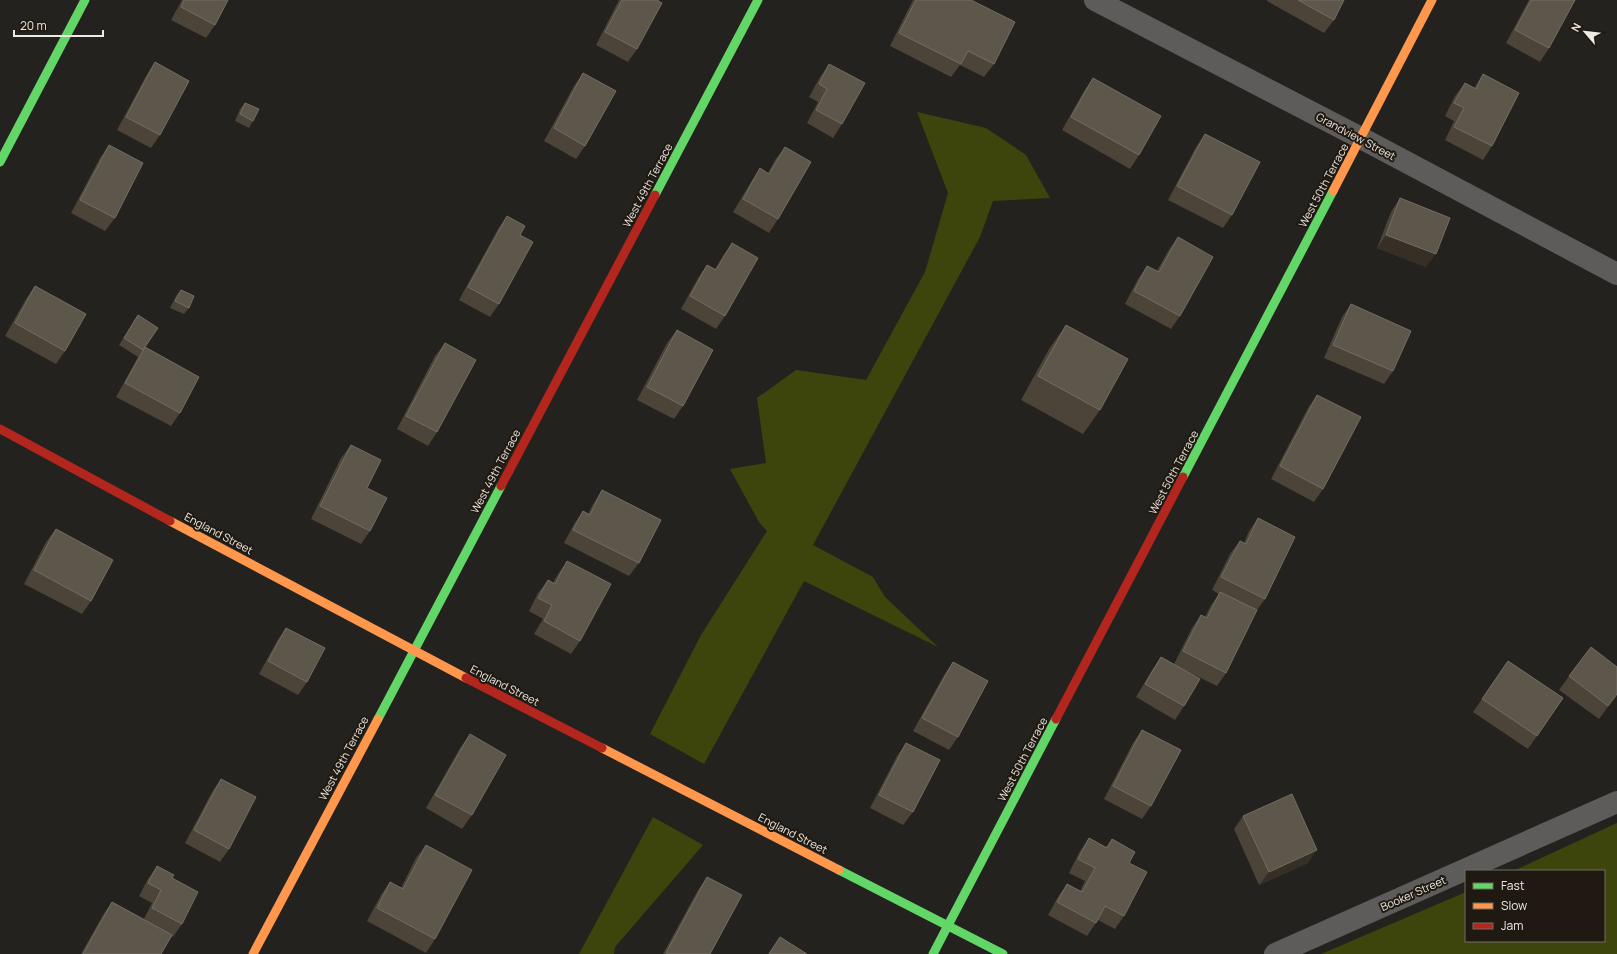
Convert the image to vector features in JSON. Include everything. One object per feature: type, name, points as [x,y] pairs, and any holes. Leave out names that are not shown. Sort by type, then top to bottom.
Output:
[{"type":"street","points":[[0,162],[86,0]]},
{"type":"street","name":"West 49th Terrace","points":[[253,954],[758,0]]},
{"type":"street","name":"Grandview Street","points":[[1095,0],[1361,138],[1617,274]]},
{"type":"street","name":"West 50th Terrace","points":[[933,954],[1432,0]]},
{"type":"street","name":"England Street","points":[[0,429],[413,651],[1003,954]]},
{"type":"street","name":"Booker Street","points":[[1275,954],[1617,802]]},
{"type":"green space","points":[[917,112],[986,128],[1026,155],[1050,198],[993,201],[980,237],[813,545],[873,577],[885,597],[938,647],[804,581],[704,764],[650,734],[701,635],[767,531],[759,522],[730,469],[766,463],[757,398],[796,370],[866,380],[925,272],[948,193]]},
{"type":"green space","points":[[653,817],[703,845],[615,947],[614,954],[579,954]]},
{"type":"green space","points":[[1617,823],[1617,954],[1321,954],[1465,892],[1465,942],[1605,942],[1605,870],[1515,870]]},
{"type":"building","points":[[184,0],[228,0],[215,25],[181,7]]},
{"type":"building","points":[[622,0],[657,0],[662,3],[637,49],[605,32]]},
{"type":"building","points":[[916,0],[971,0],[1015,22],[994,64],[968,51],[961,64],[899,33]]},
{"type":"building","points":[[1298,0],[1344,0],[1334,20]]},
{"type":"building","points":[[1531,0],[1575,0],[1549,48],[1515,30]]},
{"type":"building","points":[[155,62],[189,81],[160,135],[126,117]]},
{"type":"building","points":[[829,64],[865,83],[842,124],[816,110],[827,89],[819,84]]},
{"type":"building","points":[[583,73],[616,91],[585,146],[554,128]]},
{"type":"building","points":[[1483,74],[1519,93],[1492,146],[1454,127],[1464,108],[1454,103],[1465,83],[1476,89]]},
{"type":"building","points":[[1093,78],[1161,116],[1139,155],[1071,117]]},
{"type":"building","points":[[245,103],[259,109],[253,121],[240,114]]},
{"type":"building","points":[[1205,134],[1260,162],[1232,215],[1177,186]]},
{"type":"building","points":[[109,145],[143,163],[115,218],[80,200]]},
{"type":"building","points":[[785,147],[811,162],[778,219],[743,199],[760,168],[769,174]]},
{"type":"building","points":[[1400,198],[1450,218],[1436,254],[1386,235]]},
{"type":"building","points":[[507,216],[525,226],[520,235],[533,242],[499,304],[468,287]]},
{"type":"building","points":[[1178,237],[1213,257],[1180,316],[1134,291],[1147,266],[1159,272]]},
{"type":"building","points":[[732,243],[758,258],[725,316],[690,296],[707,265],[716,270]]},
{"type":"building","points":[[35,286],[86,314],[65,351],[15,323]]},
{"type":"building","points":[[181,290],[194,296],[189,308],[175,301]]},
{"type":"building","points":[[1351,304],[1411,331],[1393,371],[1333,345]]},
{"type":"building","points":[[138,315],[158,328],[143,350],[124,338]]},
{"type":"building","points":[[1066,325],[1128,359],[1100,410],[1038,376]]},
{"type":"building","points":[[677,330],[713,350],[683,406],[647,387]]},
{"type":"building","points":[[445,343],[476,360],[437,432],[406,416]]},
{"type":"building","points":[[145,347],[199,377],[180,413],[125,383]]},
{"type":"building","points":[[1317,395],[1361,417],[1323,489],[1280,466]]},
{"type":"building","points":[[351,445],[381,460],[367,488],[387,498],[370,531],[320,506]]},
{"type":"building","points":[[602,490],[661,520],[639,563],[573,530],[583,511],[590,515]]},
{"type":"building","points":[[1258,518],[1295,537],[1265,599],[1221,577],[1240,541],[1246,544]]},
{"type":"building","points":[[56,529],[113,560],[91,601],[34,570]]},
{"type":"building","points":[[567,561],[611,584],[580,641],[544,621],[552,605],[538,598],[548,580],[555,584]]},
{"type":"building","points":[[1220,592],[1257,610],[1226,673],[1183,651],[1201,615],[1207,618]]},
{"type":"building","points":[[286,628],[325,648],[307,682],[268,661]]},
{"type":"building","points":[[1591,647],[1617,667],[1617,694],[1608,706],[1569,676]]},
{"type":"building","points":[[1161,657],[1200,679],[1184,706],[1145,684]]},
{"type":"building","points":[[1508,661],[1563,698],[1537,736],[1482,699]]},
{"type":"building","points":[[953,662],[988,681],[958,737],[922,718]]},
{"type":"building","points":[[1142,730],[1181,750],[1151,806],[1113,786]]},
{"type":"building","points":[[470,734],[506,755],[472,815],[435,795]]},
{"type":"building","points":[[906,743],[940,760],[913,812],[879,795]]},
{"type":"building","points":[[221,779],[256,797],[229,849],[194,830]]},
{"type":"building","points":[[1292,794],[1317,850],[1269,872],[1243,816]]},
{"type":"building","points":[[1089,838],[1107,848],[1112,839],[1135,852],[1129,863],[1147,872],[1124,916],[1105,906],[1096,923],[1057,902],[1067,884],[1082,892],[1095,868],[1078,859]]},
{"type":"building","points":[[426,845],[472,870],[435,939],[377,908],[390,882],[403,889]]},
{"type":"building","points":[[157,866],[174,875],[172,878],[198,892],[182,924],[152,908],[161,890],[148,883]]},
{"type":"building","points":[[707,877],[742,895],[710,954],[666,953]]},
{"type":"building","points":[[112,902],[172,935],[161,954],[83,954]]},
{"type":"building","points":[[780,937],[807,954],[769,954]]},
{"type":"traffic: fast","points":[[0,162],[85,0]]},
{"type":"traffic: fast","points":[[655,195],[758,0]]},
{"type":"traffic: fast","points":[[1183,477],[1333,191]]},
{"type":"traffic: fast","points":[[378,719],[501,486]]},
{"type":"traffic: fast","points":[[933,954],[1056,719]]},
{"type":"traffic: fast","points":[[839,870],[1003,954]]},
{"type":"traffic: slow","points":[[1333,191],[1432,0]]},
{"type":"traffic: slow","points":[[170,521],[466,678]]},
{"type":"traffic: slow","points":[[253,954],[378,719]]},
{"type":"traffic: slow","points":[[602,748],[839,870]]},
{"type":"traffic: jam","points":[[501,486],[655,195]]},
{"type":"traffic: jam","points":[[0,429],[170,521]]},
{"type":"traffic: jam","points":[[1056,719],[1183,477]]},
{"type":"traffic: jam","points":[[466,678],[602,748]]}]
